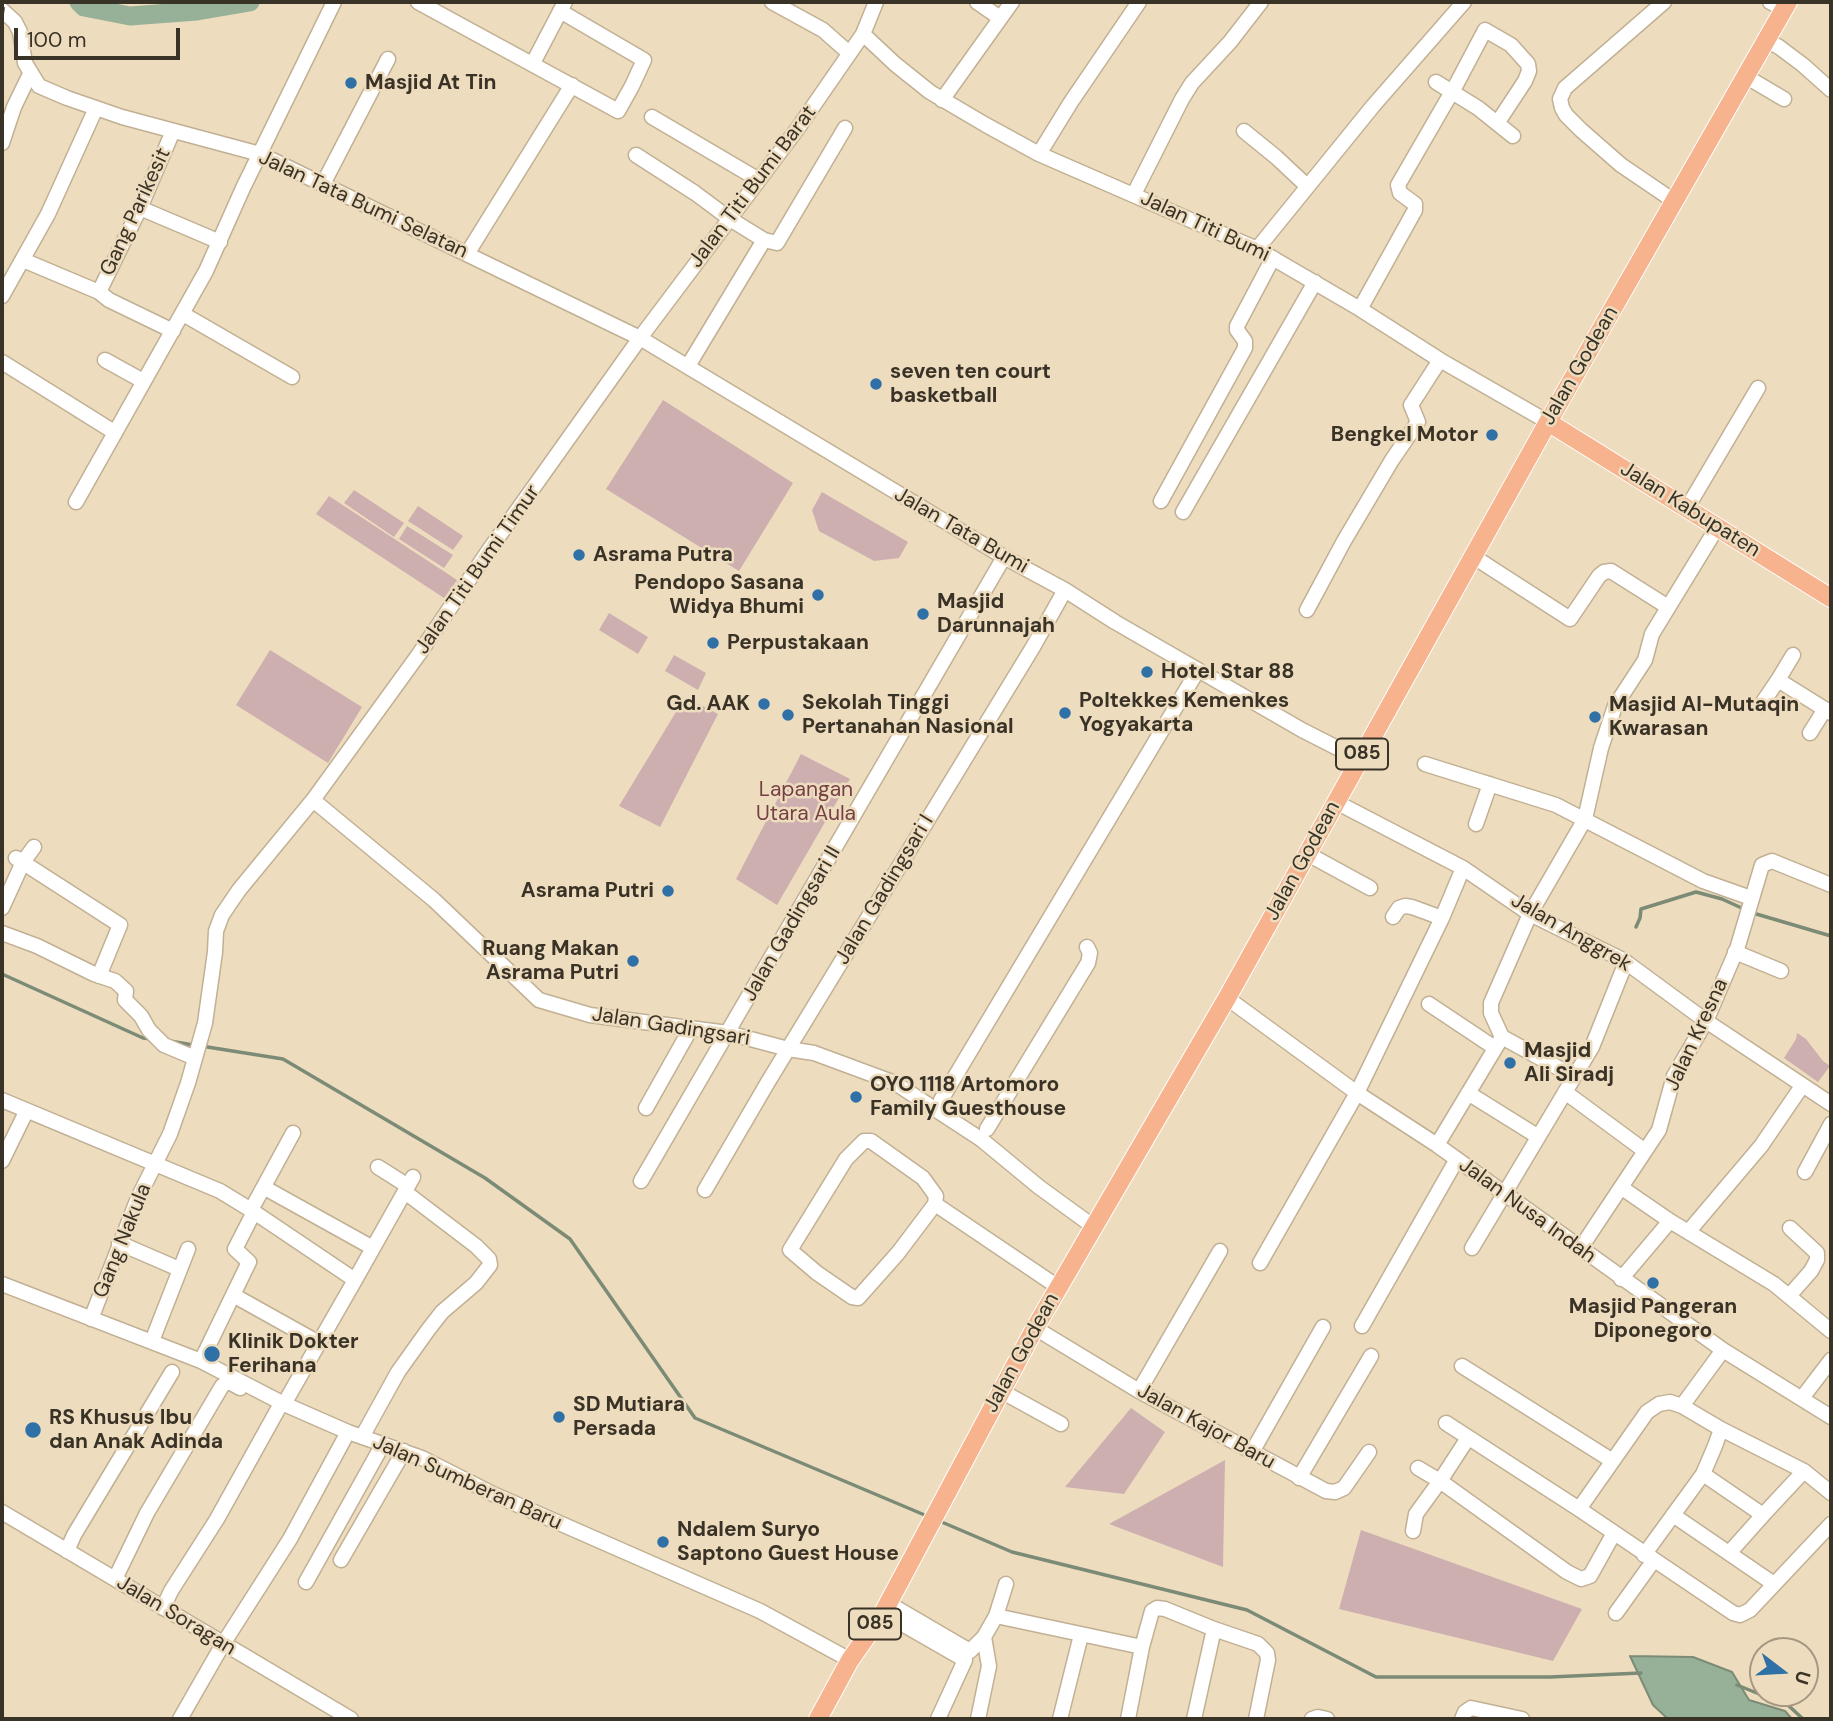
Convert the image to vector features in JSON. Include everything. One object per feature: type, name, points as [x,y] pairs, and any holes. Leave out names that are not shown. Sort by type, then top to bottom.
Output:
[{"type":"main road","name":"Jalan Godean","points":[[818,1719],[850,1660],[885,1608],[1058,1287],[1227,998],[1548,422],[1766,40],[1781,4]]},
{"type":"main road","name":"Jalan Kabupaten","points":[[1548,422],[1831,598]]},
{"type":"street","points":[[76,502],[183,314],[334,2]]},
{"type":"street","points":[[418,2],[624,114],[644,63],[642,57],[563,6],[533,63]]},
{"type":"street","points":[[772,2],[823,30],[849,53]]},
{"type":"street","name":"Jalan Titi Bumi Barat","points":[[640,338],[759,180],[863,34],[876,2]]},
{"type":"street","points":[[977,2],[1000,18]]},
{"type":"street","points":[[942,100],[1012,2]]},
{"type":"street","points":[[1039,154],[1139,2]]},
{"type":"street","points":[[1134,194],[1192,83],[1230,42],[1261,2]]},
{"type":"street","points":[[1257,248],[1464,2]]},
{"type":"street","points":[[1664,2],[1564,88],[1560,99],[1566,115],[1581,130],[1621,165],[1674,201]]},
{"type":"street","points":[[2,10],[15,22],[20,32],[25,64],[30,74],[14,107],[2,143]]},
{"type":"street","points":[[1360,309],[1415,211],[1415,204],[1400,193],[1398,185],[1485,30],[1511,45],[1528,64],[1529,71],[1498,122]]},
{"type":"street","name":"Jalan Titi Bumi","points":[[863,34],[895,64],[942,100],[1039,154],[1257,248],[1440,360],[1548,422]]},
{"type":"street","points":[[1766,40],[1795,59],[1831,90]]},
{"type":"street","points":[[323,184],[388,59]]},
{"type":"street","name":"Jalan Tata Bumi Selatan","points":[[30,74],[39,86],[96,108],[260,154],[640,338]]},
{"type":"street","points":[[1745,76],[1784,99]]},
{"type":"street","points":[[1436,82],[1498,122],[1513,136]]},
{"type":"street","points":[[467,254],[572,85]]},
{"type":"street","points":[[2,296],[48,214],[96,108]]},
{"type":"street","points":[[652,117],[759,180]]},
{"type":"street","points":[[636,155],[730,219],[764,240],[777,243],[845,128]]},
{"type":"street","name":"Gang Parikesit","points":[[99,292],[140,208],[173,131]]},
{"type":"street","points":[[1244,131],[1307,186]]},
{"type":"street","points":[[140,208],[220,242]]},
{"type":"street","points":[[688,366],[764,240]]},
{"type":"street","points":[[1161,501],[1245,348],[1245,341],[1237,326],[1273,258]]},
{"type":"street","points":[[23,260],[99,292],[109,300],[173,331]]},
{"type":"street","points":[[1183,512],[1315,282]]},
{"type":"street","points":[[183,314],[292,377]]},
{"type":"street","name":"Jalan Tata Bumi","points":[[640,338],[1115,622],[1302,730],[1359,759]]},
{"type":"street","name":"Jalan Titi Bumi Timur","points":[[201,1037],[216,931],[222,915],[239,890],[313,800],[419,654],[489,550],[640,338]]},
{"type":"street","points":[[105,360],[143,382]]},
{"type":"street","points":[[1307,610],[1344,541],[1418,422],[1411,405],[1440,360]]},
{"type":"street","points":[[2,362],[114,432]]},
{"type":"street","points":[[1687,508],[1758,388]]},
{"type":"street","points":[[1437,1145],[1499,1043],[1491,1003],[1530,914],[1585,819],[1601,748],[1615,706],[1645,660],[1649,639],[1718,526]]},
{"type":"street","name":"Jalan Gadingsari II","points":[[641,1181],[1004,557]]},
{"type":"street","points":[[1474,557],[1570,619],[1599,576],[1611,571],[1668,607]]},
{"type":"street","name":"Jalan Gadingsari I","points":[[705,1191],[788,1049],[1033,648],[1065,590]]},
{"type":"street","points":[[1762,705],[1793,655]]},
{"type":"street","points":[[941,1100],[1198,670]]},
{"type":"street","points":[[1778,680],[1828,711],[1810,733]]},
{"type":"street","points":[[1425,764],[1531,796],[1585,819],[1749,908]]},
{"type":"street","points":[[1476,824],[1490,784]]},
{"type":"street","name":"Jalan Gadingsari","points":[[313,800],[434,900],[539,1000],[590,1015],[727,1033],[818,1054],[895,1083],[982,1140],[1038,1187],[1094,1227]]},
{"type":"street","name":"Jalan Anggrek","points":[[1336,802],[1463,867],[1530,914],[1622,960],[1706,1021],[1831,1104]]},
{"type":"street","points":[[2,908],[20,860],[34,847]]},
{"type":"street","points":[[1306,853],[1370,888]]},
{"type":"street","points":[[20,860],[120,925],[99,976]]},
{"type":"street","name":"Jalan Kresna","points":[[1580,1249],[1646,1151],[1662,1121],[1674,1076],[1706,1021],[1735,953],[1762,865],[1772,861],[1831,885]]},
{"type":"street","points":[[1260,1263],[1357,1093],[1442,918],[1463,867]]},
{"type":"street","points":[[1393,917],[1399,908],[1412,906],[1442,918]]},
{"type":"street","points":[[2,933],[115,981],[126,990],[125,1000],[158,1040],[195,1055]]},
{"type":"street","points":[[987,1129],[1088,963],[1090,953],[1087,947]]},
{"type":"street","points":[[1735,953],[1781,971]]},
{"type":"street","points":[[1472,1248],[1598,1035],[1622,960]]},
{"type":"street","name":"Jalan Nusa Indah","points":[[1227,998],[1357,1093],[1457,1159],[1723,1350],[1831,1417]]},
{"type":"street","points":[[1429,1004],[1499,1043],[1573,1076]]},
{"type":"street","points":[[646,1108],[691,1028]]},
{"type":"street","name":"Gang Nakula","points":[[91,1319],[119,1243],[170,1134],[201,1037]]},
{"type":"street","points":[[1689,1231],[1761,1146],[1802,1086]]},
{"type":"street","points":[[1565,1092],[1646,1151]]},
{"type":"street","points":[[1468,1093],[1537,1136]]},
{"type":"street","points":[[2,1100],[220,1191],[355,1280]]},
{"type":"street","points":[[2,1161],[26,1112]]},
{"type":"street","points":[[1805,1172],[1831,1124]]},
{"type":"street","points":[[201,1361],[249,1262],[235,1251],[235,1248],[293,1133]]},
{"type":"street","points":[[864,1141],[871,1141],[923,1178],[936,1196],[935,1204],[898,1253],[858,1298],[852,1297],[826,1279],[790,1250],[846,1159],[864,1141]]},
{"type":"street","points":[[1362,1326],[1457,1159]]},
{"type":"street","points":[[362,1437],[398,1372],[428,1330],[442,1312],[475,1283],[490,1265],[489,1259],[475,1245],[408,1185],[377,1167]]},
{"type":"street","points":[[163,1608],[319,1343],[408,1185]]},
{"type":"street","points":[[265,1188],[373,1248]]},
{"type":"street","points":[[1622,1188],[1670,1221],[1774,1284],[1831,1331]]},
{"type":"street","points":[[935,1204],[1058,1287]]},
{"type":"street","points":[[1621,1279],[1670,1221]]},
{"type":"street","points":[[1789,1296],[1811,1272],[1818,1253],[1790,1228]]},
{"type":"street","points":[[119,1243],[179,1269]]},
{"type":"street","points":[[152,1342],[188,1249]]},
{"type":"street","points":[[1139,1391],[1220,1251]]},
{"type":"street","name":"Jalan Sumberan Baru","points":[[2,1284],[201,1361],[280,1406],[404,1451],[493,1494],[760,1611],[850,1660]]},
{"type":"street","points":[[233,1295],[319,1343]]},
{"type":"street","points":[[1252,1452],[1323,1327]]},
{"type":"street","name":"Jalan Kajor Baru","points":[[1035,1328],[1139,1391],[1326,1491],[1335,1492],[1343,1488],[1369,1452]]},
{"type":"street","points":[[1682,1406],[1723,1350]]},
{"type":"street","points":[[1299,1478],[1371,1356]]},
{"type":"street","points":[[1802,1398],[1831,1360]]},
{"type":"street","points":[[1462,1366],[1611,1460]]},
{"type":"street","points":[[67,1551],[172,1372]]},
{"type":"street","points":[[115,1579],[147,1513],[222,1386],[226,1382],[231,1383],[270,1405],[280,1406]]},
{"type":"street","points":[[1001,1391],[1061,1424]]},
{"type":"street","points":[[1579,1509],[1647,1412],[1659,1404],[1670,1402],[1804,1471],[1831,1493]]},
{"type":"street","points":[[1446,1423],[1740,1615],[1750,1610],[1831,1524]]},
{"type":"street","points":[[1616,1613],[1673,1515],[1703,1474],[1721,1429]]},
{"type":"street","points":[[180,1719],[223,1644],[290,1539],[348,1432]]},
{"type":"street","points":[[1413,1531],[1416,1514],[1468,1437]]},
{"type":"street","points":[[306,1582],[383,1444]]},
{"type":"street","points":[[341,1560],[404,1451]]},
{"type":"street","points":[[1418,1468],[1581,1579],[1590,1576],[1614,1533]]},
{"type":"street","points":[[1730,1552],[1804,1471]]},
{"type":"street","points":[[1703,1474],[1763,1515]]},
{"type":"street","name":"Jalan Soragan","points":[[2,1512],[351,1719]]},
{"type":"street","points":[[1673,1515],[1774,1584]]},
{"type":"street","points":[[885,1608],[970,1651],[984,1637],[996,1616],[1006,1584]]},
{"type":"street","points":[[885,1608],[965,1660],[938,1719]]},
{"type":"street","points":[[1128,1719],[1142,1647],[1151,1614],[1157,1608],[1258,1644],[1268,1653],[1256,1719]]},
{"type":"street","points":[[996,1616],[1142,1647]]},
{"type":"street","points":[[1194,1719],[1214,1629]]},
{"type":"street","points":[[1060,1719],[1081,1635]]},
{"type":"street","points":[[978,1719],[989,1667],[984,1637]]},
{"type":"street","points":[[1465,1715],[1474,1709],[1522,1719]]},
{"type":"street","points":[[1312,1719],[1327,1719]]},
{"type":"green space","points":[[663,400],[793,483],[739,571],[606,489]]},
{"type":"green space","points":[[354,490],[404,523],[394,537],[344,503]]},
{"type":"green space","points":[[822,492],[908,542],[899,558],[874,561],[819,531],[812,510]]},
{"type":"green space","points":[[329,496],[457,580],[446,596],[444,598],[316,514]]},
{"type":"green space","points":[[418,506],[463,536],[453,550],[408,521]]},
{"type":"green space","points":[[407,526],[453,555],[444,568],[399,539]]},
{"type":"green space","points":[[609,613],[648,637],[638,654],[599,630]]},
{"type":"green space","points":[[270,650],[362,707],[328,763],[236,705]]},
{"type":"green space","points":[[674,655],[706,673],[698,690],[665,671]]},
{"type":"green space","points":[[685,697],[718,714],[660,827],[619,806]]},
{"type":"green space","name":"Lapangan Utara Aula","points":[[801,754],[850,779],[777,905],[736,879]]},
{"type":"green space","points":[[1797,1033],[1806,1039],[1830,1066],[1818,1082],[1784,1058]]},
{"type":"green space","points":[[1131,1408],[1165,1432],[1124,1494],[1065,1487]]},
{"type":"green space","points":[[1225,1460],[1223,1567],[1109,1524]]},
{"type":"green space","points":[[1361,1530],[1582,1609],[1553,1661],[1339,1609]]},
{"type":"shaded area","points":[[1630,1656],[1693,1657],[1732,1672],[1749,1700],[1749,1707],[1772,1707],[1785,1711],[1792,1719],[1668,1719],[1653,1705]]},
{"type":"waterway","points":[[79,2],[84,7],[130,16],[197,11],[250,2]]},
{"type":"waterway","points":[[1636,927],[1641,909],[1696,892],[1722,899],[1746,910]]},
{"type":"waterway","points":[[1753,913],[1831,936]]},
{"type":"waterway","points":[[2,974],[143,1038],[152,1039]]},
{"type":"waterway","points":[[170,1041],[193,1045]]},
{"type":"waterway","points":[[201,1046],[283,1059],[485,1178],[570,1239],[695,1418],[927,1516]]},
{"type":"waterway","points":[[937,1520],[1012,1552],[1247,1610],[1376,1677],[1550,1677],[1641,1673]]},
{"type":"waterway","points":[[1737,1685],[1789,1706],[1803,1719]]},
{"type":"railway","points":[[2,16],[4,2]]},
{"type":"place","name":"Masjid At Tin","points":[[351,83]]},
{"type":"place","name":"seven ten court basketball","points":[[876,384]]},
{"type":"place","name":"Bengkel Motor","points":[[1492,435]]},
{"type":"place","name":"Asrama Putra","points":[[579,555]]},
{"type":"place","name":"Pendopo Sasana Widya Bhumi","points":[[818,595]]},
{"type":"place","name":"Masjid Darunnajah","points":[[923,614]]},
{"type":"place","name":"Perpustakaan","points":[[713,643]]},
{"type":"place","name":"Hotel Star 88","points":[[1147,672]]},
{"type":"place","name":"Gd. AAK","points":[[764,704]]},
{"type":"place","name":"Poltekkes Kemenkes Yogyakarta","points":[[1065,713]]},
{"type":"place","name":"Sekolah Tinggi Pertanahan Nasional","points":[[788,715]]},
{"type":"place","name":"Masjid Al-Mutaqin Kwarasan","points":[[1595,717]]},
{"type":"place","name":"Asrama Putri","points":[[668,891]]},
{"type":"place","name":"Ruang Makan Asrama Putri","points":[[633,961]]},
{"type":"place","name":"Masjid Ali Siradj","points":[[1510,1063]]},
{"type":"place","name":"OYO 1118 Artomoro Family Guesthouse","points":[[856,1097]]},
{"type":"place","name":"Masjid Pangeran Diponegoro","points":[[1653,1283]]},
{"type":"place","name":"Klinik Dokter Ferihana","points":[[212,1354]]},
{"type":"place","name":"SD Mutiara Persada","points":[[559,1417]]},
{"type":"place","name":"RS Khusus Ibu dan Anak Adinda","points":[[33,1430]]},
{"type":"place","name":"Ndalem Suryo Saptono Guest House","points":[[663,1542]]}]
